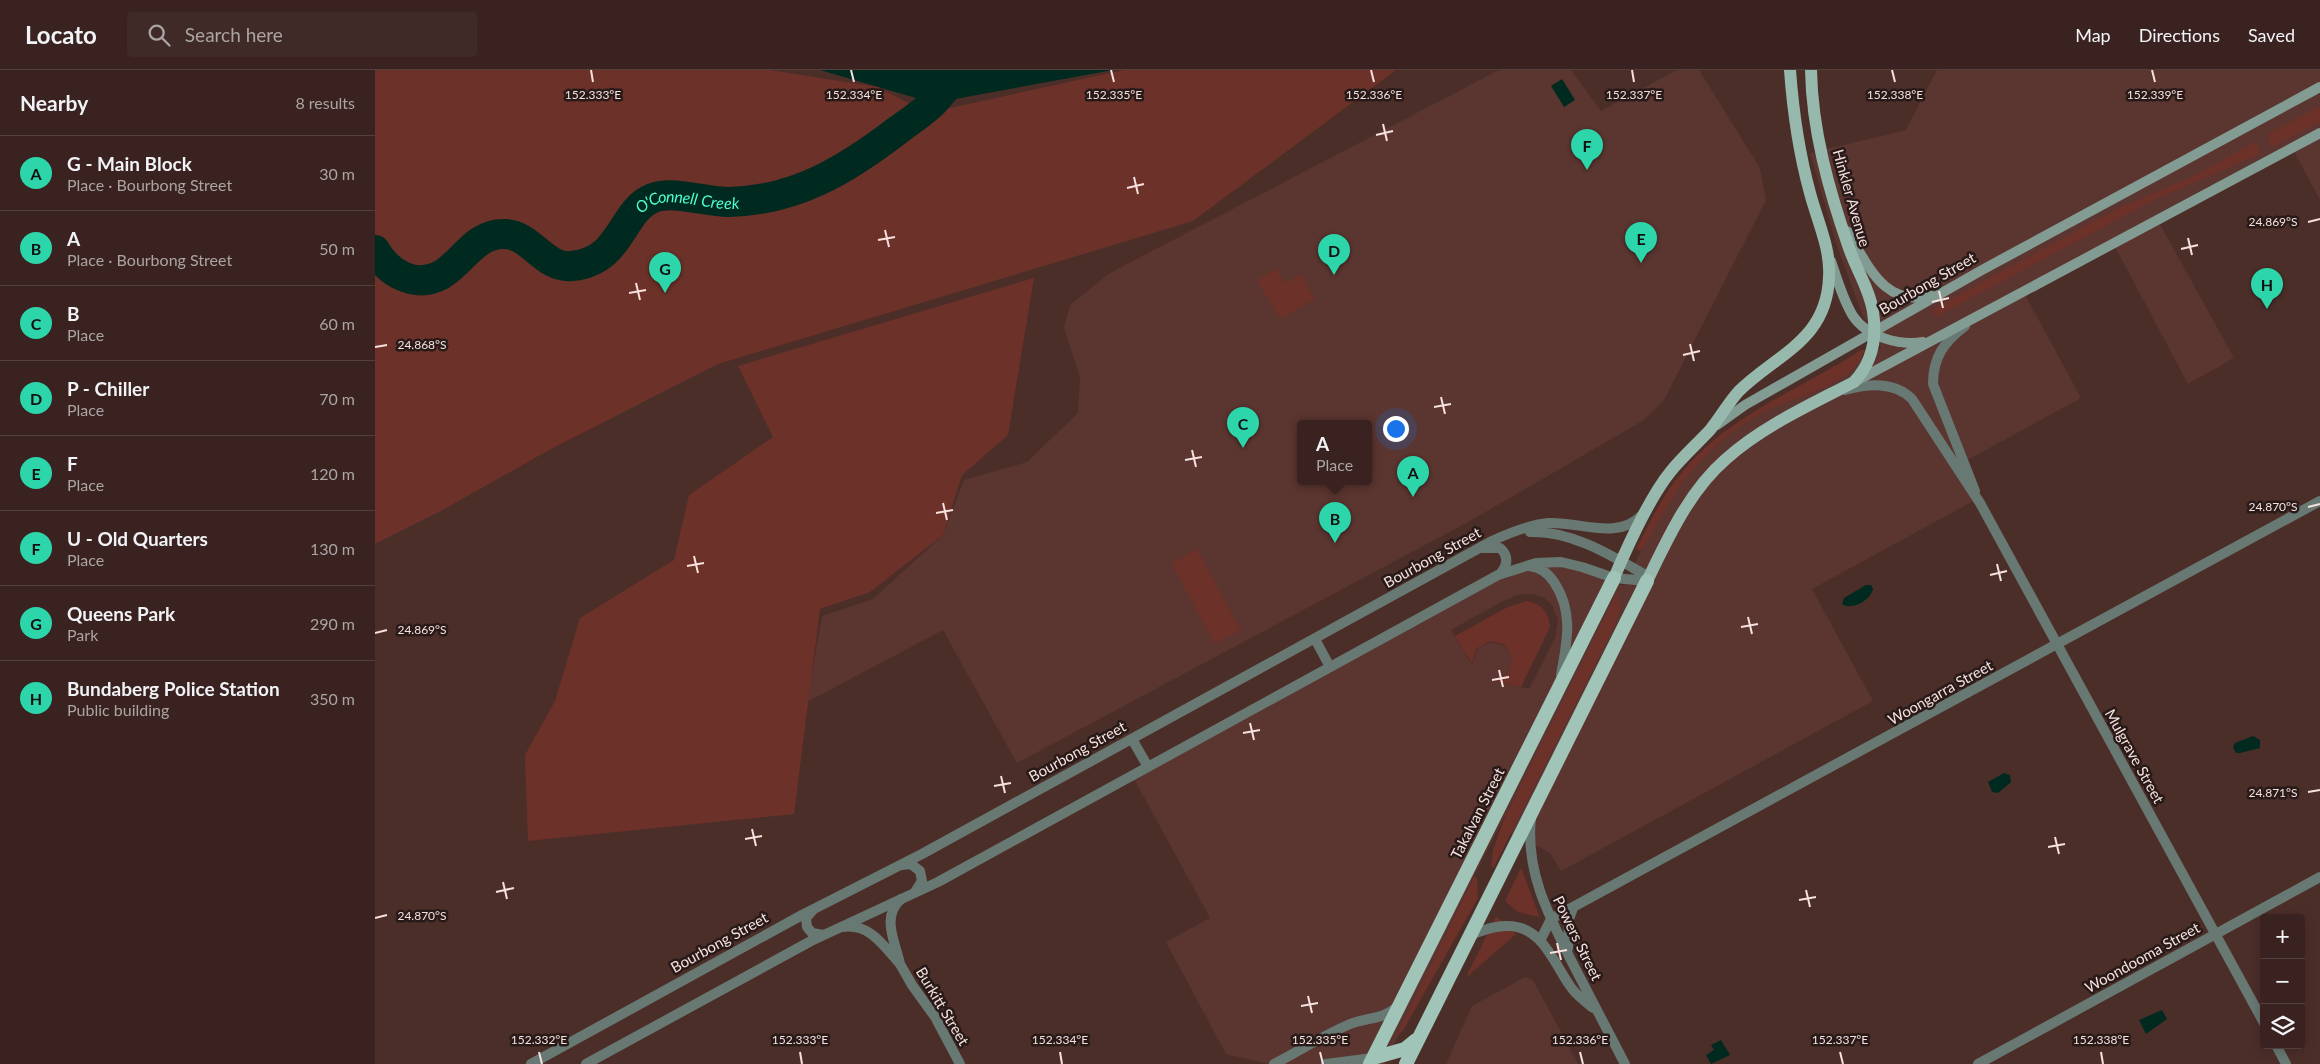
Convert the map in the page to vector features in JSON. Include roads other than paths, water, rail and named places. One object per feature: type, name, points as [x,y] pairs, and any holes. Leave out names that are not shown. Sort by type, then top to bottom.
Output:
[{"type":"highway","name":"Takalvan Street","points":[[1372,1061],[1614,578]]},
{"type":"highway","points":[[1406,1064],[1648,579]]},
{"type":"highway","points":[[1372,1061],[1405,1049],[1412,1044],[1422,1031]]},
{"type":"main road","points":[[1709,431],[1737,393],[1787,354],[1815,323],[1825,301],[1829,284],[1829,268],[1825,244],[1803,162],[1792,95],[1790,70]]},
{"type":"main road","name":"Hinkler Avenue","points":[[1811,70],[1824,167],[1839,218],[1871,306],[1873,333],[1869,362],[1854,382]]},
{"type":"main road","name":"Bourbong Street","points":[[1614,578],[1648,509],[1669,473],[1709,431],[1745,405],[1941,294],[2320,87]]},
{"type":"main road","points":[[1648,579],[1684,511],[1697,491],[1725,460],[1761,433],[1981,313],[2320,133]]},
{"type":"main road","points":[[1839,218],[1872,272],[1887,289],[1896,295],[1911,299],[1941,294]]},
{"type":"main road","points":[[1825,244],[1853,316],[1864,328],[1897,342],[1909,344],[1929,341]]},
{"type":"street","name":"Mulgrave Street","points":[[1980,504],[1969,472],[1937,398],[1933,375],[1941,348],[1949,338],[1981,313]]},
{"type":"street","name":"Mulgrave Street","points":[[1834,392],[1873,385],[1897,388],[1906,393],[1980,504],[2260,1016]]},
{"type":"street","name":"Woongarra Street","points":[[1551,919],[2320,501]]},
{"type":"street","points":[[1505,535],[1547,523],[1618,528],[1633,523],[1648,509]]},
{"type":"street","points":[[1505,535],[1531,532],[1552,533],[1575,540],[1621,561],[1648,579]]},
{"type":"street","name":"Bourbong Street","points":[[531,1064],[815,908],[901,865],[1505,535]]},
{"type":"street","points":[[1482,548],[1500,548],[1506,555],[1507,563],[1498,575]]},
{"type":"street","points":[[586,1064],[825,934],[914,893],[1498,575],[1536,563],[1561,562],[1582,566],[1614,578],[1648,579]]},
{"type":"street","points":[[1520,567],[1531,566],[1545,572],[1559,590],[1567,608],[1569,631],[1559,686]]},
{"type":"street","points":[[1315,640],[1330,667]]},
{"type":"street","points":[[1132,739],[1148,767]]},
{"type":"street","name":"Powers Street","points":[[1531,815],[1529,836],[1531,861],[1537,883],[1551,919],[1625,1064]]},
{"type":"street","points":[[901,865],[911,864],[920,870],[922,876],[921,886],[914,893]]},
{"type":"street","name":"Woondooma Street","points":[[1978,1064],[2320,877]]},
{"type":"street","name":"Burkitt Street","points":[[902,899],[893,908],[890,920],[901,964],[912,985],[935,1017],[960,1064]]},
{"type":"street","points":[[815,908],[806,918],[807,926],[812,933],[825,934]]},
{"type":"street","points":[[1569,955],[1567,934],[1573,908]]},
{"type":"street","points":[[1470,936],[1495,927],[1508,925],[1525,930],[1540,941],[1551,919]]},
{"type":"street","name":"Burkitt Street","points":[[840,927],[856,926],[869,930],[901,964]]},
{"type":"street","name":"Powers Street","points":[[1540,941],[1550,952],[1574,990],[1598,1012]]},
{"type":"street","points":[[1274,1064],[1351,1024],[1386,1015],[1400,1004]]},
{"type":"street","points":[[2278,1049],[2286,1064]]},
{"type":"street","points":[[1326,1064],[1372,1061]]},
{"type":"waterway","name":"O'Connell Creek","points":[[375,250],[387,266],[395,272],[412,279],[422,280],[431,279],[449,270],[477,244],[493,235],[513,235],[522,239],[553,262],[562,265],[572,266],[589,262],[602,255],[611,246],[642,204],[653,198],[670,195],[719,202],[752,200],[776,196],[819,181],[879,145],[925,110],[934,102],[960,70]]},
{"type":"place","name":"U - Old Quarters","points":[[1587,170]]},
{"type":"place","name":"F","points":[[1641,263]]},
{"type":"place","name":"P - Chiller","points":[[1334,275]]},
{"type":"place","name":"Queens Park","points":[[665,293]]},
{"type":"place","name":"Bundaberg Police Station","points":[[2267,309]]},
{"type":"place","name":"B","points":[[1243,448]]},
{"type":"place","name":"G - Main Block","points":[[1413,497]]},
{"type":"place","name":"A","points":[[1335,543]]}]
